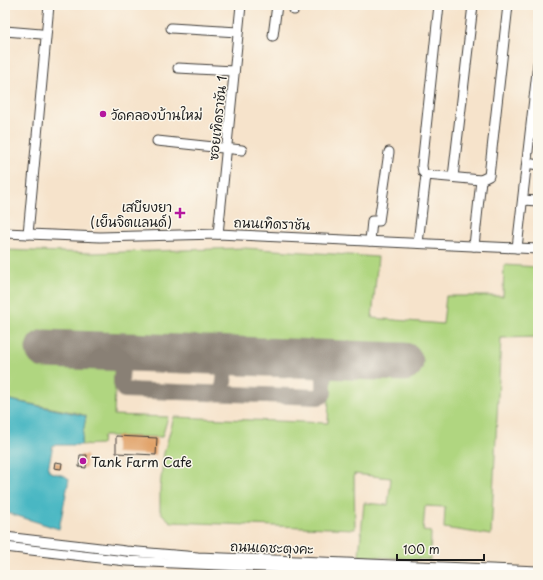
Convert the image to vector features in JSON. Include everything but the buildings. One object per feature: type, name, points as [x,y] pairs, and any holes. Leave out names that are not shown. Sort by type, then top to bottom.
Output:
[{"type":"street","points":[[28,234],[48,5]]},
{"type":"street","name":"ซอยเทิดราชัน 1","points":[[218,234],[241,5]]},
{"type":"street","points":[[273,36],[277,5]]},
{"type":"street","points":[[418,243],[426,175],[423,172],[422,166],[439,5]]},
{"type":"street","points":[[453,177],[473,5]]},
{"type":"street","points":[[426,175],[481,180],[488,176],[508,5]]},
{"type":"street","points":[[171,28],[238,32]]},
{"type":"street","points":[[5,31],[42,34]]},
{"type":"street","points":[[517,248],[527,163],[534,128],[538,63]]},
{"type":"street","points":[[178,68],[234,71]]},
{"type":"street","points":[[158,141],[242,150]]},
{"type":"street","points":[[370,241],[372,221],[379,221],[389,152]]},
{"type":"street","points":[[527,163],[538,165]]},
{"type":"street","points":[[474,246],[481,180]]},
{"type":"street","points":[[523,200],[538,201]]},
{"type":"street","name":"ถนนเทิดราชัน","points":[[5,233],[100,237],[218,234],[538,249]]},
{"type":"street","name":"ถนนเดชะตุงคะ","points":[[5,537],[94,546],[126,551],[198,557],[538,571]]},
{"type":"street","name":"ถนนเดชะตุงคะ","points":[[5,547],[126,561],[450,575]]},
{"type":"green space","points":[[244,248],[378,257],[372,318],[443,324],[446,296],[503,296],[504,265],[538,267],[538,337],[501,338],[491,535],[444,528],[445,507],[425,506],[423,531],[431,532],[430,560],[359,556],[364,503],[388,505],[391,478],[354,474],[355,529],[171,522],[160,511],[160,487],[164,453],[174,417],[328,423],[330,370],[407,372],[408,351],[41,339],[40,360],[116,362],[114,415],[168,417],[162,437],[103,436],[102,444],[81,445],[86,416],[78,413],[5,399],[5,250],[92,253]]},
{"type":"water","points":[[5,399],[86,416],[81,445],[53,445],[48,469],[50,472],[65,476],[69,479],[59,529],[5,512]]},
{"type":"taxiway","points":[[117,353],[122,362],[121,382],[124,390],[318,397],[322,396],[324,393],[324,366],[331,360]]},
{"type":"taxiway","points":[[220,393],[224,383],[225,365],[229,356]]},
{"type":"runway","points":[[45,349],[404,362]]},
{"type":"place","name":"วัดคลองบ้านใหม่","points":[[103,114]]},
{"type":"place","name":"เสบียงยา (เย็นจิตแลนด์)","points":[[180,213]]},
{"type":"place","name":"Tank Farm Cafe","points":[[83,461]]}]
